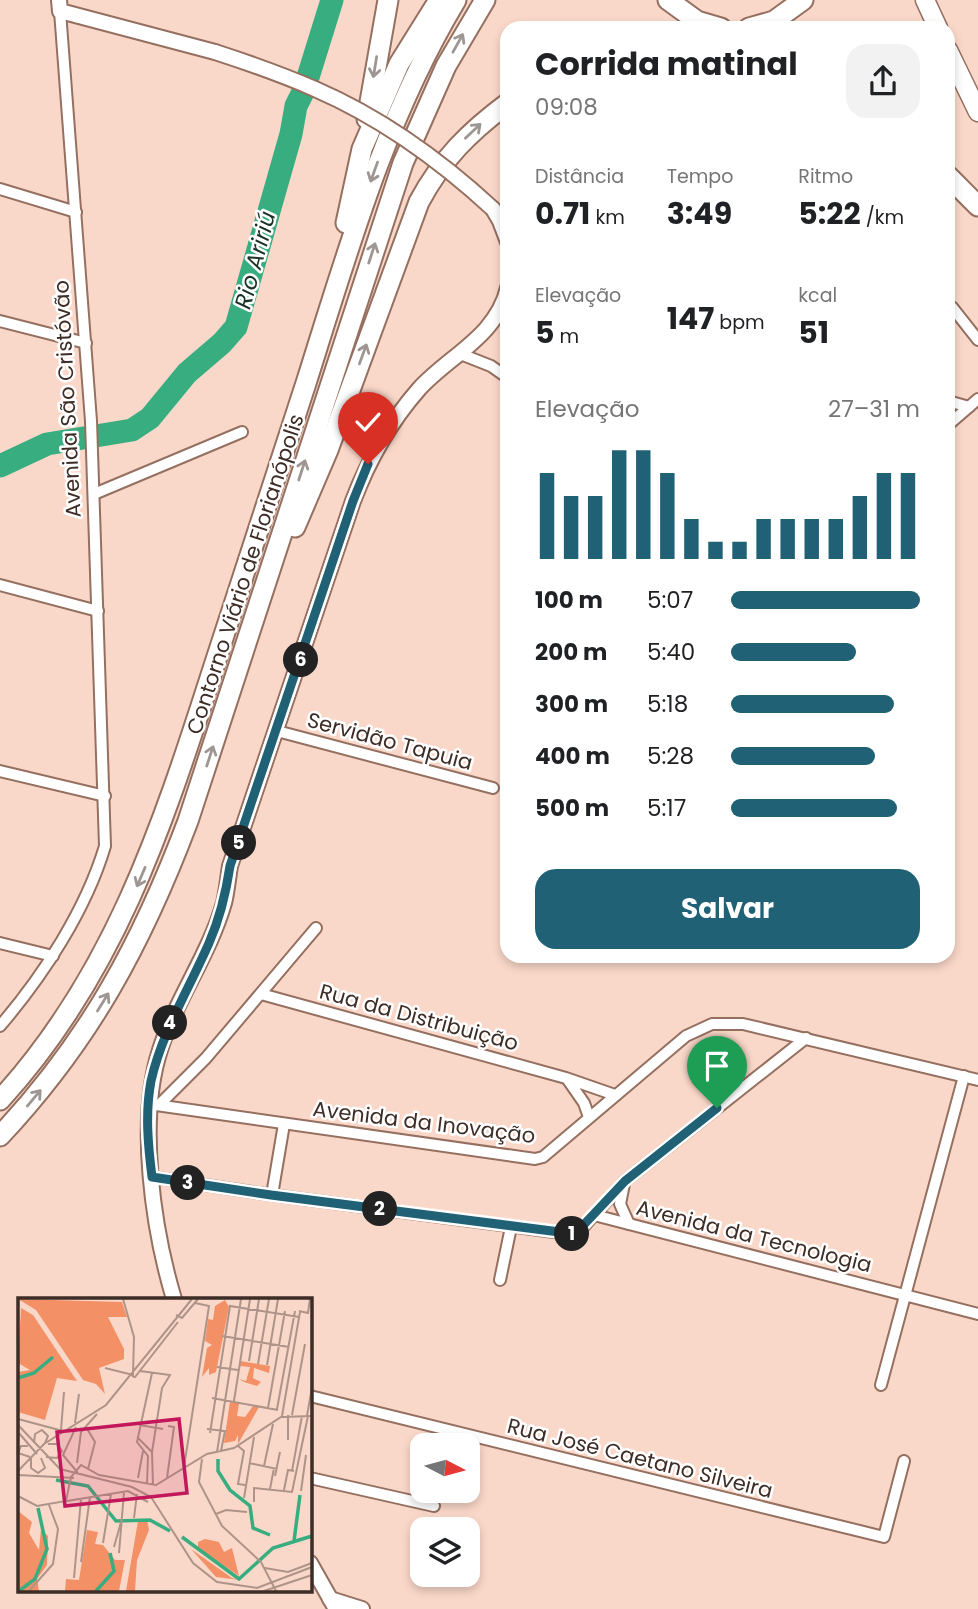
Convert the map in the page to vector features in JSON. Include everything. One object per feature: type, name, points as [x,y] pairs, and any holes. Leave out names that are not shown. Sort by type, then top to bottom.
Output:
[{"type":"highway","points":[[322,330],[362,149],[388,0]]},
{"type":"highway","points":[[362,149],[399,64],[439,0]]},
{"type":"highway","name":"Contorno Viário de Florianópolis","points":[[0,1100],[46,1045],[84,988],[117,929],[147,862],[200,711],[368,190],[395,119],[424,55],[456,0]]},
{"type":"highway","name":"Contorno Viário de Florianópolis","points":[[0,1136],[44,1087],[86,1030],[138,940],[169,871],[188,821],[403,163],[441,76],[485,0]]},
{"type":"highway","points":[[668,0],[697,21]]},
{"type":"highway","points":[[774,21],[803,0]]},
{"type":"highway","points":[[925,0],[935,21]]},
{"type":"highway","points":[[955,64],[978,112]]},
{"type":"highway","points":[[269,574],[305,505],[328,450],[419,202],[432,178],[457,147],[473,129],[500,109]]},
{"type":"highway","points":[[955,183],[978,206]]},
{"type":"main road","points":[[59,5],[215,51],[289,78],[371,117],[423,150],[493,209],[500,221]]},
{"type":"main road","points":[[174,1298],[156,1216],[147,1123],[154,1105],[151,1082],[160,1050],[225,902],[230,866],[353,501],[368,464],[405,406],[430,378],[488,329],[500,310]]},
{"type":"main road","points":[[312,1567],[333,1604],[362,1609]]},
{"type":"street","name":"Avenida São Cristóvão","points":[[0,1026],[29,992],[53,956],[92,882],[105,846],[91,421],[59,5]]},
{"type":"street","points":[[0,189],[76,212]]},
{"type":"street","points":[[955,313],[978,340]]},
{"type":"street","points":[[0,321],[86,342]]},
{"type":"street","points":[[458,353],[500,372]]},
{"type":"street","points":[[955,402],[974,403]]},
{"type":"street","points":[[955,419],[974,403]]},
{"type":"street","points":[[94,494],[242,432]]},
{"type":"street","points":[[0,585],[98,611]]},
{"type":"street","name":"Servidão Tapuia","points":[[277,731],[493,788]]},
{"type":"street","points":[[0,771],[105,796]]},
{"type":"street","points":[[154,1105],[206,1058],[316,928]]},
{"type":"street","points":[[0,943],[53,956]]},
{"type":"street","name":"Rua da Distribuição","points":[[261,994],[566,1078],[615,1095]]},
{"type":"street","name":"Avenida da Inovação","points":[[154,1105],[535,1159],[543,1157],[686,1036],[712,1024],[743,1024],[978,1080]]},
{"type":"street","points":[[152,1177],[575,1234],[625,1181],[806,1038]]},
{"type":"street","points":[[881,1385],[964,1076]]},
{"type":"street","points":[[566,1078],[580,1096],[589,1117]]},
{"type":"street","points":[[271,1195],[284,1124]]},
{"type":"street","points":[[607,1219],[625,1181]]},
{"type":"street","points":[[621,1193],[620,1204],[629,1224]]},
{"type":"street","name":"Avenida da Tecnologia","points":[[594,1215],[978,1314]]},
{"type":"street","points":[[499,1280],[511,1227]]},
{"type":"street","name":"Rua José Caetano Silveira","points":[[312,1396],[884,1537],[904,1461]]},
{"type":"street","points":[[312,1478],[434,1506]]},
{"type":"waterway","name":"Rio Aririú","points":[[0,466],[47,444],[132,430],[150,418],[187,373],[236,327],[291,134],[296,106],[304,90],[332,0]]},
{"type":"route","points":[[368,464],[353,501],[253,806],[230,866],[225,902],[160,1050],[151,1082],[147,1123],[152,1177],[575,1234],[625,1181],[717,1108]]}]
